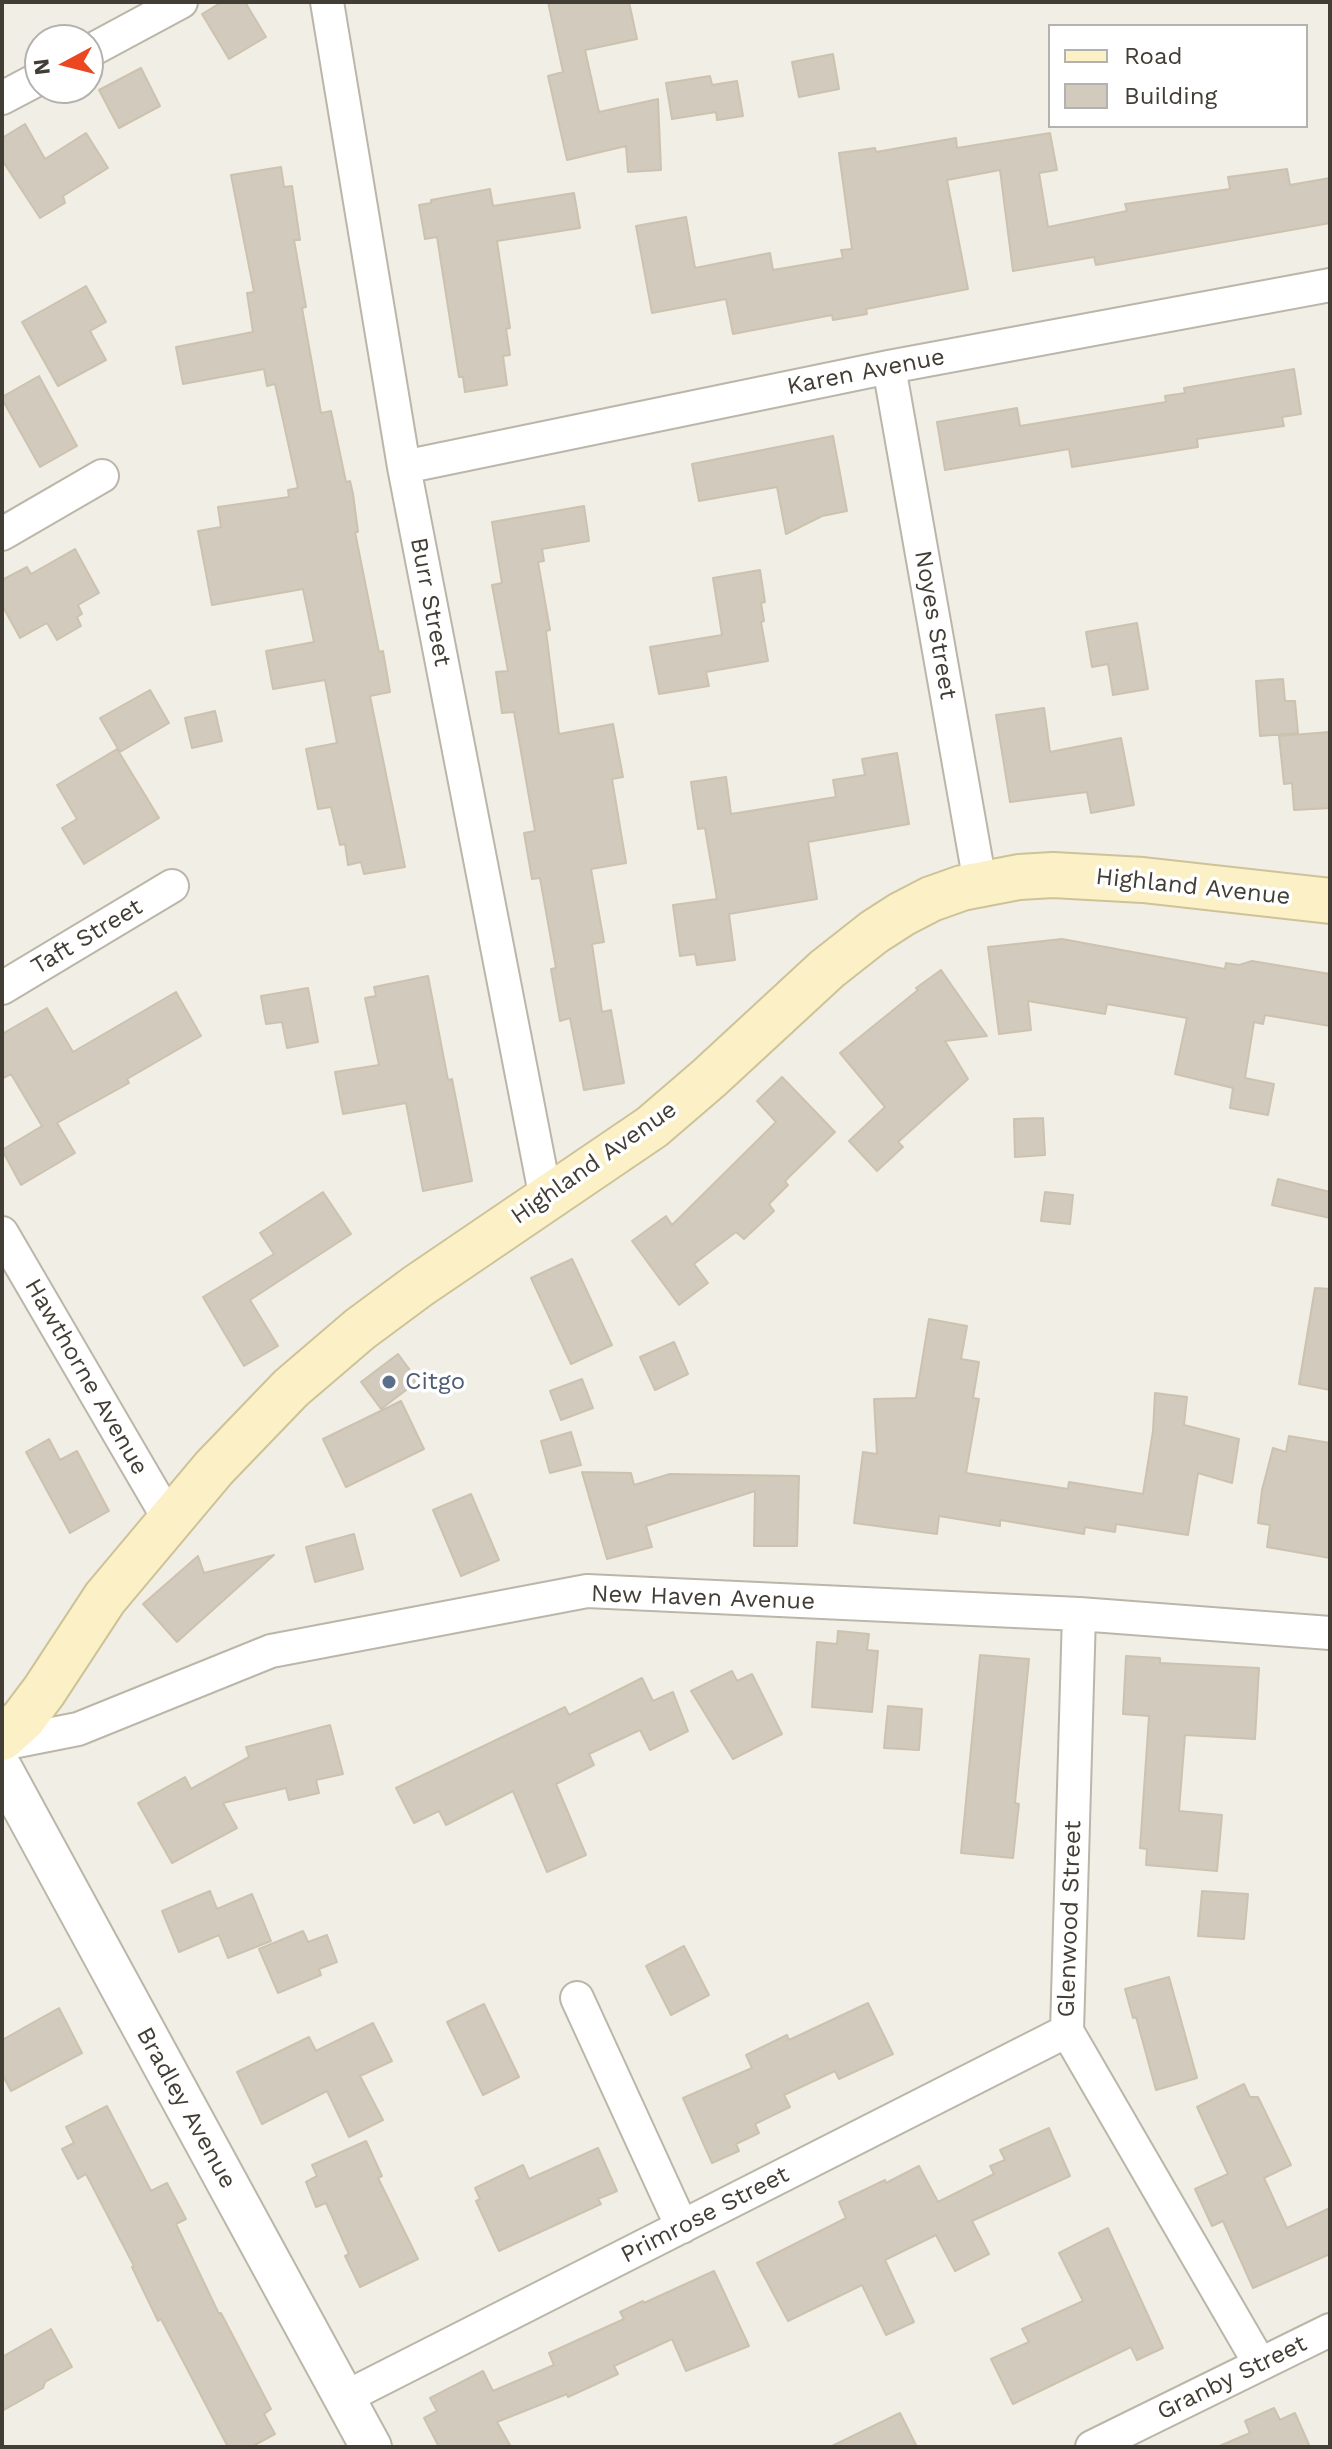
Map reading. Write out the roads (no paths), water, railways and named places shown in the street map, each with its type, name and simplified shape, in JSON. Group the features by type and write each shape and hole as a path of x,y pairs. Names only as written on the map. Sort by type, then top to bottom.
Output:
{"main road":[{"name":"Highland Avenue","path":"2,1741 44,1691 105,1598 238,1441 313,1368 418,1286 652,1127 827,969 874,932 931,899 980,883 1019,877 1096,877 1330,901"}],"street":[{"path":"104,43 181,2"},
{"name":"Burr Street","path":"327,2 404,467 546,1199"},
{"path":"2,98 24,86"},
{"name":"Karen Avenue","path":"404,467 889,367 1330,285"},
{"name":"Noyes Street","path":"889,367 980,883"},
{"path":"2,534 102,476"},
{"name":"Taft Street","path":"2,988 172,886"},
{"name":"Hawthorne Avenue","path":"2,1233 170,1521"},
{"name":"New Haven Avenue","path":"2,1741 78,1729 271,1651 587,1591 1079,1614 1330,1633"},
{"name":"Glenwood Street","path":"1079,1614 1067,2031 1260,2364"},
{"name":"Bradley Avenue","path":"2,1769 371,2447"},
{"path":"577,1998 682,2227"},
{"name":"Primrose Street","path":"344,2398 1067,2031"},
{"name":"Granby Street","path":"1092,2447 1330,2330"}],"place":[{"name":"Citgo","path":"389,1382"}]}
